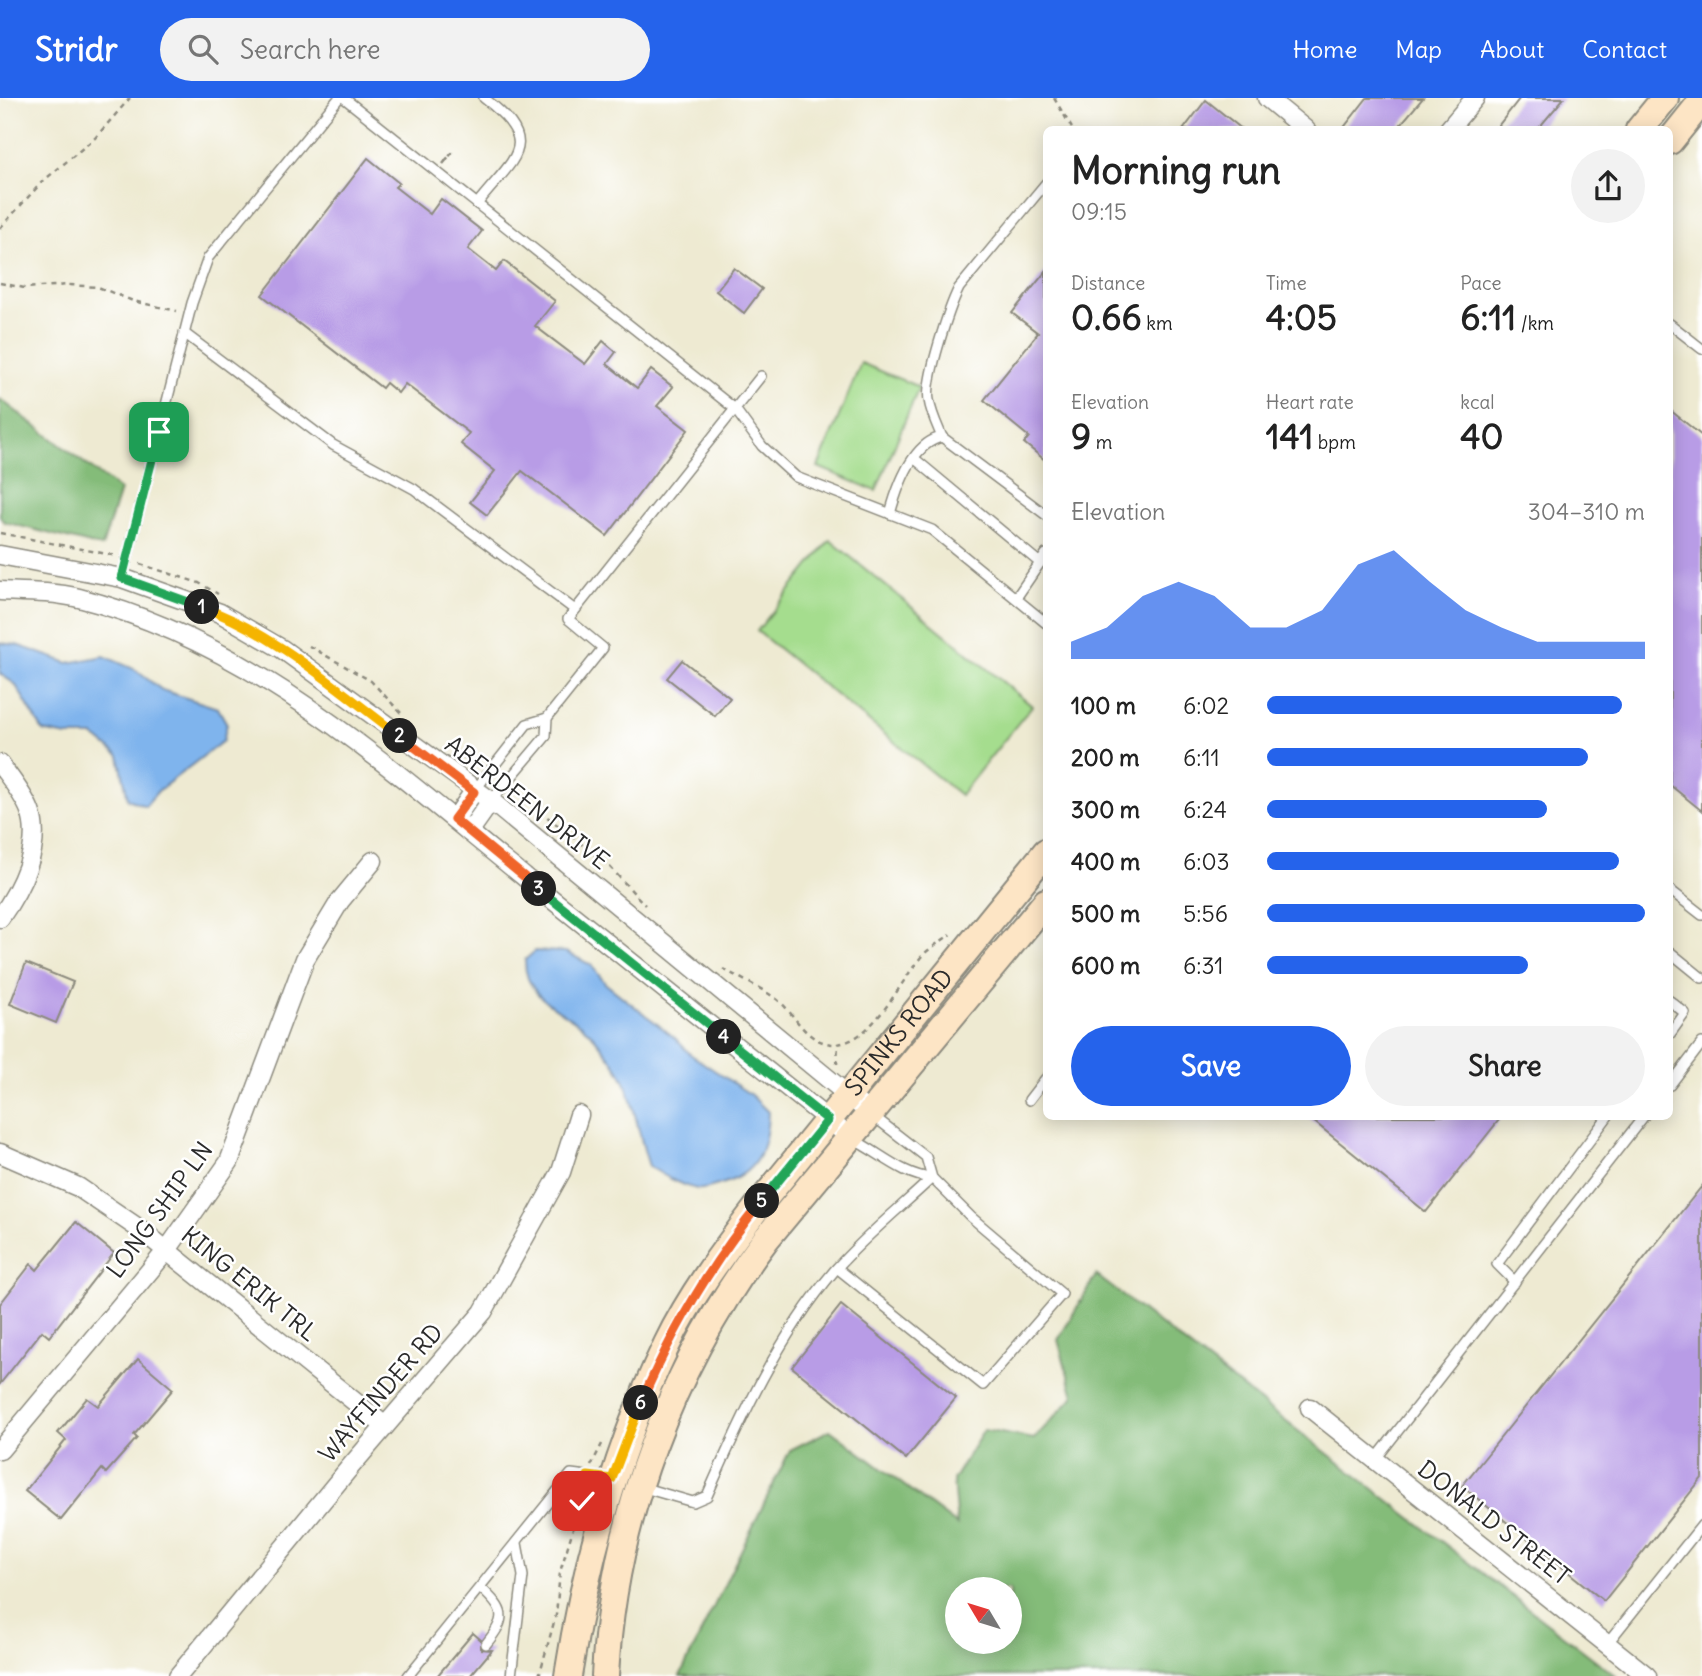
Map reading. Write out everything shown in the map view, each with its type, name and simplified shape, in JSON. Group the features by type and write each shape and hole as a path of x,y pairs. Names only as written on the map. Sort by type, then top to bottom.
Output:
{"main road":[{"path":"1642,126 1665,98"},
{"path":"1673,137 1702,101"},
{"name":"SPINKS ROAD","path":"568,1676 600,1478 667,1342 716,1262 1043,856"},
{"name":"SPINKS ROAD","path":"604,1676 619,1567 638,1486 678,1382 741,1273 1043,906"},
{"path":"600,1478 638,1486"}],"street":[{"path":"1267,98 1301,126"},
{"path":"1451,126 1475,98"},
{"name":"ABERDEEN DRIVE","path":"0,555 122,578 220,613 282,649 474,792 491,801 871,1114"},
{"path":"0,591 77,598 135,616 208,648 283,688 454,819 851,1138"},
{"path":"0,764 31,812 32,851 21,889 0,918"},
{"path":"454,819 474,792"},
{"path":"469,832 491,801"},
{"name":"LONG SHIP LN","path":"0,1450 167,1250 229,1162 305,959 340,901 373,861"},
{"name":"WAYFINDER RD","path":"178,1676 482,1312 561,1172 579,1115"},
{"name":"KING ERIK TRL","path":"0,1153 78,1187 167,1250 385,1426"},
{"name":"DONALD STREET","path":"1310,1408 1647,1676"}],"lane":[{"path":"122,578 189,314 208,258 341,98 735,409 762,446 796,477 932,530 1043,620"},
{"path":"477,204 514,156 520,144 517,128 484,98"},
{"path":"1043,187 960,288 953,301 929,383 928,398 942,437 1043,513"},
{"path":"1673,326 1702,349"},
{"path":"184,333 333,445 414,489 575,610"},
{"path":"474,792 527,724 547,718 603,648 568,619 761,376"},
{"path":"890,514 896,490 915,460 931,439 942,437"},
{"path":"915,460 1040,563"},
{"path":"1016,598 1043,558"},
{"path":"491,801 546,736 547,718"},
{"path":"1673,892 1702,915"},
{"path":"1673,954 1702,978"},
{"path":"1673,1003 1685,1013 1673,1030"},
{"path":"1673,1080 1702,1043"},
{"path":"1029,1100 1043,1082"},
{"path":"837,1268 983,1385 1062,1294 971,1217 932,1178 926,1157 871,1114"},
{"path":"1515,1282 1497,1264 1605,1120"},
{"path":"1376,1460 1641,1120"},
{"path":"851,1138 880,1152 912,1177 932,1178"},
{"path":"638,1486 693,1502 707,1496 738,1425 801,1313 837,1268 932,1178"},
{"path":"408,1676 571,1474 600,1478"},
{"path":"1607,1644 1702,1525"},
{"path":"511,1676 523,1576 517,1543"},
{"path":"481,1588 498,1604 502,1614 500,1626 486,1644"}],"path":[{"path":"0,228 42,182 95,138 130,98"},
{"path":"1054,98 1071,126"},
{"path":"0,283 25,288 59,285 98,287 133,301 189,314"},
{"path":"837,1067 838,1043 858,1035 888,1009 924,954 961,928"},
{"path":"539,1676 556,1615 560,1572 600,1478 592,1459 606,1439"}],"green space":[{"path":"861,363 919,387 876,491 818,467"},
{"path":"0,399 120,490 102,547 4,522 0,516"},
{"path":"830,540 1032,706 960,795 757,631"},
{"path":"1096,1275 1616,1676 680,1676 790,1450 830,1430 957,1525 953,1480 984,1430 1034,1439 1074,1396 1058,1340"}],"water":[{"path":"0,643 17,645 68,663 104,656 134,669 162,690 218,708 227,724 223,741 158,791 145,806 128,799 119,756 94,736 67,736 43,731 15,684 0,674"},
{"path":"535,951 566,952 591,965 606,984 675,1038 690,1054 751,1095 768,1112 762,1149 751,1167 731,1181 700,1189 678,1183 649,1166 628,1091 615,1064 594,1037 540,997 532,987 525,960"}],"building":[{"path":"1367,98 1423,98 1399,126 1345,126"},
{"path":"1520,98 1564,98 1540,126 1498,126"},
{"path":"1206,100 1238,126 1186,126"},
{"path":"368,158 399,183 395,187 430,214 441,199 482,231 468,249 496,271 504,261 555,301 535,326 585,364 603,341 616,352 607,364 637,388 651,370 673,387 657,406 688,430 607,536 522,471 487,515 470,502 495,471 461,444 469,433 405,384 398,393 386,383 382,388 262,295"},
{"path":"734,268 762,289 744,313 716,291"},
{"path":"1043,275 1043,459 1024,443 1029,437 984,400 1038,333 1012,313"},
{"path":"1673,412 1702,436 1702,811 1673,787"},
{"path":"682,660 730,698 715,716 667,678"},
{"path":"26,963 73,982 56,1023 10,1004"},
{"path":"1312,1120 1499,1120 1426,1212"},
{"path":"1702,1186 1702,1478 1604,1601 1462,1486"},
{"path":"76,1222 114,1253 49,1337 42,1331 0,1384 0,1304 31,1264 37,1270"},
{"path":"841,1305 956,1398 906,1459 792,1367"},
{"path":"138,1359 173,1389 134,1435 137,1438 106,1473 102,1469 61,1520 25,1491 66,1440 58,1433 87,1398 98,1406"},
{"path":"473,1633 481,1640 481,1649 492,1650 470,1676 437,1676"}],"route":[{"path":"159,432 122,578 220,613 282,649 474,792 454,819 828,1120 716,1262 667,1342 612,1479 588,1476 582,1501"}]}
